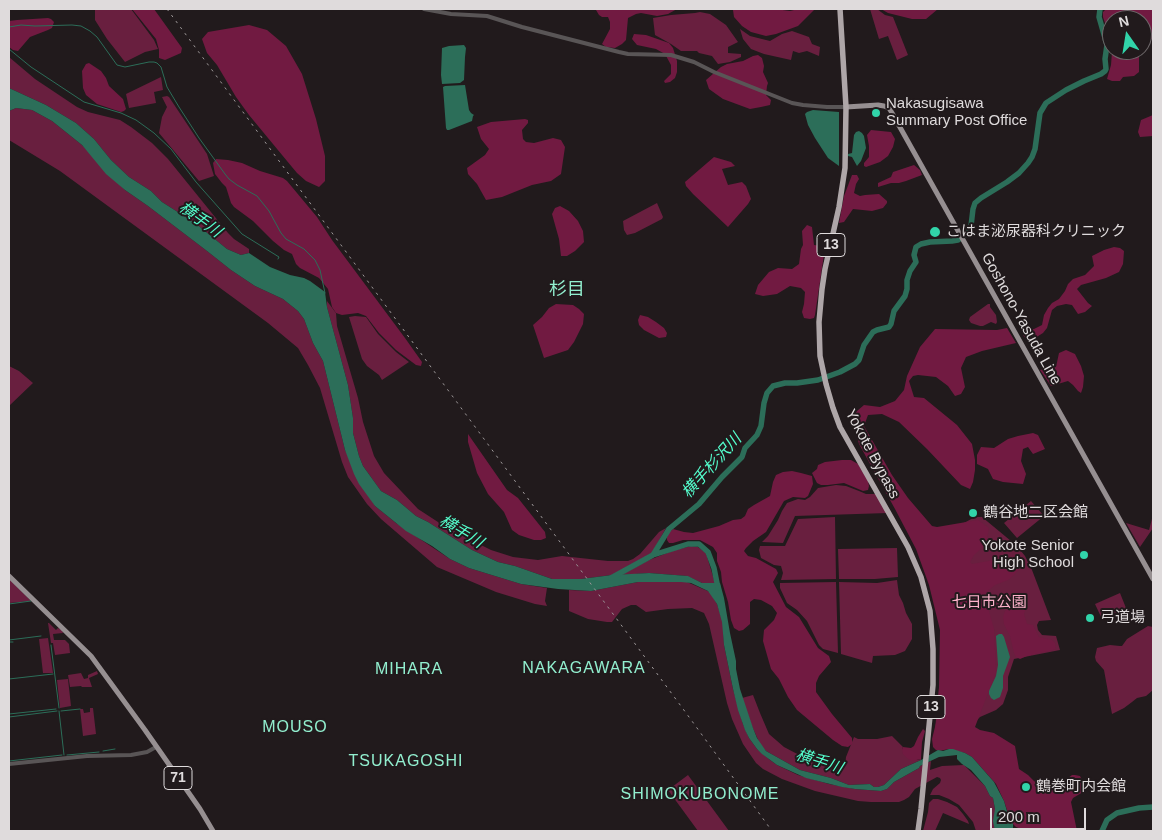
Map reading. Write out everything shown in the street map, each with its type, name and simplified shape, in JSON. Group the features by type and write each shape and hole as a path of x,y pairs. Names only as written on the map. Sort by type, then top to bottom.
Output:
{"highway":[{"name":"Yokote Bypass","path":"840,9 846,107 845,168 825,269 819,322 820,356 826,384 840,427 899,530 921,577 930,612 934,649 933,685 918,831"}],"main road":[{"name":"Goshono-Yasuda Line","path":"846,107 878,105 889,108 1153,580"},
{"name":"71","path":"9,576 87,652 156,746 213,831"}],"street":[{"path":"424,9 450,14 487,16 522,27 628,54 666,54 679,57 722,76 797,104 846,107"},
{"path":"487,16 488,9"},
{"path":"9,764 87,756 131,755 147,752 156,746"}],"green space":[{"path":"95,9 131,9 154,40 158,49 145,52 125,62 95,20"},
{"path":"870,9 877,9 885,15 893,17 908,55 897,60 888,36 879,39"},
{"path":"700,12 710,14 726,25 738,42 728,47 728,53 741,54 741,57 730,62 718,64 712,56 697,51 681,51 655,35 653,18"},
{"path":"740,29 750,36 770,41 792,31 809,37 812,44 820,47 819,56 807,51 799,53 793,51 791,60 764,54 751,49 743,39"},
{"path":"9,57 35,79 77,107 88,112 120,120 152,143 168,159 228,233 249,249 249,253 241,255 227,249 195,223 162,202 151,191 129,177 111,160 94,139 76,123 46,105 9,88"},
{"path":"161,77 163,90 154,92 156,103 129,108 126,94"},
{"path":"167,96 207,154 214,176 199,181 159,133 162,117 167,107 162,97"},
{"path":"16,108 32,110 52,121 82,145 125,190 231,270 255,286 283,299 298,311 304,319 313,343 323,361 345,450 375,506 396,523 450,559 469,568 521,584 547,588 545,601 547,606 496,592 437,567 381,519 367,504 348,477 320,388 298,348 268,323 60,171 9,140 9,111"},
{"path":"657,203 663,217 662,219 635,233 627,235 624,230 623,221"},
{"path":"327,301 336,313 337,326 374,456 384,473 418,509 475,542 491,550 513,557 538,560 562,556 608,561 628,561 640,554 659,532 666,528 652,553 612,575 581,579 552,579 498,562 472,550 416,516 397,500 381,491 363,466 359,456 353,433 353,418 348,385"},
{"path":"990,304 996,315 996,324 991,322 980,326 971,323 970,317"},
{"path":"349,317 366,317 378,334 409,362 382,380 362,359"},
{"path":"9,366 19,371 33,383 9,406"},
{"path":"836,485 846,486 866,494 876,494 888,513 795,516 783,543 762,542 768,536 787,503 798,499 805,500 818,488"},
{"path":"1031,501 1044,516 1017,538 1004,523"},
{"path":"1153,515 1153,528 1140,547 1126,523 1149,530"},
{"path":"835,517 836,579 781,580 783,573 781,566 774,565 761,558 760,546 785,546 798,519"},
{"name":"七日市公園","path":"975,517 982,517 1017,546 1025,556 1051,620 1039,621 1037,625 1038,630 1042,635 1056,636 1060,650 1014,659 1008,677 1008,690 1003,704 996,710 980,717 959,739 934,740 942,657 941,629 962,524"},
{"path":"691,546 698,547 706,553 715,583 702,583 687,576 649,573 621,575 649,560"},
{"path":"897,548 898,577 839,579 838,549"},
{"path":"9,579 30,600 30,601 9,603"},
{"path":"897,580 899,595 912,624 912,639 905,651 895,655 873,656 872,663 841,654 839,582 877,583"},
{"path":"638,582 687,582 710,592 717,604 723,622 724,645 733,689 743,724 749,738 757,749 777,765 798,775 829,784 881,791 931,761 930,770 942,766 964,765 985,786 993,798 995,831 976,831 973,822 959,805 939,795 930,795 933,789 940,783 940,778 937,777 915,789 909,797 899,802 871,802 858,801 815,791 782,779 763,769 756,763 743,744 732,719 709,624 704,613 692,608 646,612 636,605 631,605 622,609 612,622 607,622 588,619 569,611 569,590 591,591"},
{"path":"836,582 838,653 823,649 819,645 807,621 787,603 780,588 780,583"},
{"path":"1120,593 1126,608 1102,619 1095,604"},
{"path":"48,623 56,630 58,628 62,630 63,633 53,634 54,640 65,640 69,644 70,653 55,655"},
{"path":"1148,626 1153,627 1153,690 1146,696 1137,698 1112,714 1104,670 1095,657 1097,648 1110,645 1122,646 1127,639"},
{"path":"48,638 53,673 43,673 39,639"},
{"path":"97,671 98,674 89,678 92,687 70,687 68,675 81,673 84,679"},
{"path":"68,679 71,706 60,708 57,680"},
{"path":"753,695 769,734 784,747 803,757 824,765 845,766 846,757 854,737 858,739 877,739 892,736 903,747 902,749 917,760 921,760 901,769 884,785 878,787 870,784 849,785 800,770 766,751 760,744 742,698"},
{"path":"90,708 93,708 96,734 83,736 80,709 83,709 84,713 90,712"},
{"path":"688,775 729,831 698,831 668,790"},
{"path":"933,799 947,802 957,807 969,824 943,813 935,831 923,831 929,803"}],"shaded area":[{"path":"132,9 154,9 182,48 181,53 165,60 159,58 156,39"},
{"path":"677,9 668,14 657,16 641,13 628,18 626,40 615,48 606,47 602,44 610,29 610,22 608,17 599,15 596,10"},
{"path":"815,9 798,26 766,36 751,32 742,26 734,17 733,10 790,11"},
{"path":"881,9 938,9 926,19 912,19 888,13"},
{"path":"1153,9 1153,39 1152,10 1105,10"},
{"path":"48,18 54,22 52,28 30,37 18,51 9,47 9,21"},
{"path":"249,25 267,30 286,46 302,74 325,156 325,181 319,187 306,181 297,173 249,115 217,65 207,53 202,39 208,32"},
{"path":"634,34 646,35 669,43 673,48 677,61 675,78 665,83 664,81 671,74 671,65 665,54 656,49 637,45 632,39"},
{"path":"464,45 466,48 464,80 460,83 442,84 442,48"},
{"path":"758,55 762,58 764,66 763,72 768,83 766,95 771,100 770,105 750,109 723,99 709,89 706,80 721,67"},
{"path":"1111,60 1139,60 1139,72 1134,76 1123,77 1120,81 1112,81 1107,79"},
{"path":"89,63 101,71 109,86 123,99 126,109 124,111 121,112 97,104 86,95 83,88 82,71 86,64"},
{"path":"465,85 469,110 474,115 472,121 447,130 443,87"},
{"path":"9,88 46,105 76,123 94,139 111,160 129,177 151,191 162,202 195,223 227,249 241,255 249,253 270,267 310,281 325,292 327,307 348,385 353,418 353,433 359,456 363,466 381,491 397,500 416,516 472,550 498,562 552,579 581,579 649,573 688,576 702,583 720,583 740,689 757,738 766,751 800,770 849,785 870,784 878,787 884,785 901,769 938,750 953,749 972,757 994,782 1013,824 1013,831 995,831 993,798 971,770 957,759 957,755 939,757 924,764 881,791 842,787 806,778 777,765 762,754 749,738 738,710 724,645 722,622 717,604 708,591 691,583 681,582 638,582 591,591 521,584 469,568 450,559 406,531 375,506 354,474 345,450 323,361 313,343 304,319 298,311 283,299 255,286 231,270 125,190 106,174 82,145 52,121 32,110 16,108 9,111"},
{"path":"813,110 839,112 839,166 828,158 808,125 805,114"},
{"path":"1153,115 1153,136 1140,137 1138,132 1141,120"},
{"path":"528,120 528,123 522,130 523,139 526,142 534,143 553,138 561,140 565,147 561,174 551,181 532,185 502,197 486,200 477,184 468,174 467,168 485,155 489,149 481,139 477,127 491,122"},
{"path":"871,130 891,132 895,139 888,156 880,162 866,167 864,163 869,157 867,135"},
{"path":"859,131 864,136 866,148 857,166 848,154 852,153 854,135"},
{"path":"714,157 731,162 735,166 722,169 728,185 742,182 746,186 751,199 728,227 693,194 685,182"},
{"path":"216,159 242,163 287,181 317,217 405,338 422,362 421,366 416,365 396,350 366,316 358,313 342,315 336,313 332,307 328,289 319,278 300,268 292,254 284,250 253,221 234,207 226,187 215,174 213,163"},
{"path":"914,165 920,170 922,175 899,183 878,187 878,183 891,177 893,172"},
{"path":"852,175 857,175 859,179 854,193 860,196 879,194 887,203 883,208 872,211 853,209 844,222 839,223 844,196"},
{"path":"560,206 569,211 578,221 583,231 584,242 567,256 561,256 559,239 552,214 555,208"},
{"path":"807,225 812,227 814,245 825,248 815,315 814,318 810,319 804,318 802,312 805,292 801,288 790,286 777,294 763,296 755,294 758,285 769,272 778,268 792,269 799,264 803,245 802,231"},
{"path":"1114,247 1124,251 1123,264 1119,272 1081,285 1077,289 1092,306 1085,312 1078,314 1072,305 1057,306 1052,310 1047,328 1043,333 1035,338 1026,339 1023,335 1024,329 1034,329 1042,325 1048,308 1059,299 1068,284 1073,279 1085,275 1094,266 1092,256"},
{"path":"556,304 573,305 579,309 584,314 583,324 568,350 544,358 533,325 549,308"},
{"path":"640,315 648,317 664,328 667,333 666,337 659,338 644,330 639,325"},
{"path":"1007,328 1016,343 966,357 961,368 965,387 961,394 955,396 948,386 936,377 918,375 913,376 909,381 914,397 924,398 957,425 972,444 975,470 970,489 961,485 899,422 882,414 868,415 864,426 892,475 908,498 932,526 937,527 978,520 989,528 986,544 974,555 970,562 972,564 1011,557 1017,558 1019,561 1019,569 1014,575 1008,580 995,585 984,594 994,629 996,672 975,727 994,733 1015,746 1019,769 1043,787 1062,783 1072,775 1080,776 1083,782 1083,792 1073,798 1071,802 1077,831 1026,831 1016,827 1011,822 996,784 972,757 949,749 939,751 933,747 932,739 937,719 939,687 940,630 929,585 916,549 859,444 855,430 850,423 857,411 864,405 880,407 895,401 904,390 907,376 920,347 935,329 997,330"},
{"path":"1066,350 1075,354 1081,366 1084,376 1081,393 1068,381 1051,386 1040,370 1056,367 1059,353"},
{"path":"1033,433 1038,435 1045,449 1033,454 1028,447 1023,449 1021,461 1026,474 1023,484 993,479 988,469 977,464 977,455 981,447 994,448 1008,439"},
{"path":"468,434 507,490 518,498 545,532 546,538 534,540 519,535 512,530 504,512 488,494 477,473 468,442"},
{"path":"851,460 858,464 868,481 868,490 863,491 844,483 821,485 817,483 812,473 817,469 818,465 825,462"},
{"path":"792,471 812,476 813,484 808,496 805,498 793,497 784,501 766,532 753,541 744,551 748,556 756,558 776,569 778,573 773,582 786,607 799,617 818,648 829,656 831,662 819,676 816,683 816,692 852,738 852,744 848,747 842,746 833,740 797,710 771,669 763,641 764,630 774,620 777,613 772,606 761,600 754,599 750,602 750,624 739,631 734,628 717,561 717,553 713,547 700,540 683,540 669,543 667,540 669,532 673,529 693,533 741,519 745,516 748,509 770,496 776,475"},
{"path":"1022,602 1026,608 1024,614 1027,624 1033,625 1039,637 1052,640 1055,643 1056,649 1020,659 1016,657 1003,617 1005,611"},
{"path":"1002,634 1004,637 1010,657 1003,676 1003,688 1000,697 994,700 991,698 989,691 996,676 998,665 996,636"},
{"path":"923,729 925,731 921,759 912,761 903,754 902,749 903,747 911,748 914,746"}],"waterway":[{"name":"横手杉沢川","path":"965,235 971,226 975,203 1019,173 1032,157 1035,149 1040,113 1046,103 1066,90 1105,71 1107,45 1099,17 1100,9"},
{"path":"9,27 21,25 81,26 97,37 117,65 125,67 149,62 157,63 161,67 167,87 179,107 229,179 257,196 269,211 286,239 304,249 315,260 320,270 325,293"},
{"path":"9,49 31,67 84,102 121,113 136,120 154,133 171,149 196,182 242,234 279,257 278,259"},
{"name":"横手杉沢川","path":"653,555 669,529 699,504 742,457 745,448 757,435 761,426 764,403 767,393 773,386 818,380 855,364 859,360 864,345 873,332 889,327 891,324 894,311 905,296 907,280 916,262 914,255 916,247 930,242 958,240 962,237"},
{"name":"横手川","path":"611,578 653,555 688,544 699,544 708,552 718,588"},
{"path":"9,604 31,601"},
{"path":"9,640 41,636"},
{"path":"51,645 59,708"},
{"path":"9,679 53,674"},
{"path":"9,714 56,709"},
{"path":"61,711 80,709"},
{"path":"9,717 57,711"},
{"path":"59,711 64,755"},
{"path":"103,751 115,749"},
{"path":"67,755 99,752"},
{"path":"9,761 62,755"},
{"path":"1102,831 1107,820 1117,813 1153,807"}],"railway":[{"path":"167,9 772,831"}],"place":[{"name":"Nakasugisawa Summary Post Office","path":"876,113"},
{"name":"こはま泌尿器科クリニック","path":"935,232"},
{"name":"鶴谷地二区会館","path":"973,513"},
{"name":"Yokote Senior High School","path":"1084,555"},
{"name":"弓道場","path":"1090,618"},
{"name":"鶴巻町内会館","path":"1026,787"}],"district":[{"name":"杉目","path":"567,290"},
{"name":"NAKAGAWARA","path":"584,669"},
{"name":"MIHARA","path":"409,670"},
{"name":"MOUSO","path":"295,728"},
{"name":"TSUKAGOSHI","path":"406,762"},
{"name":"SHIMOKUBONOME","path":"700,795"}]}
